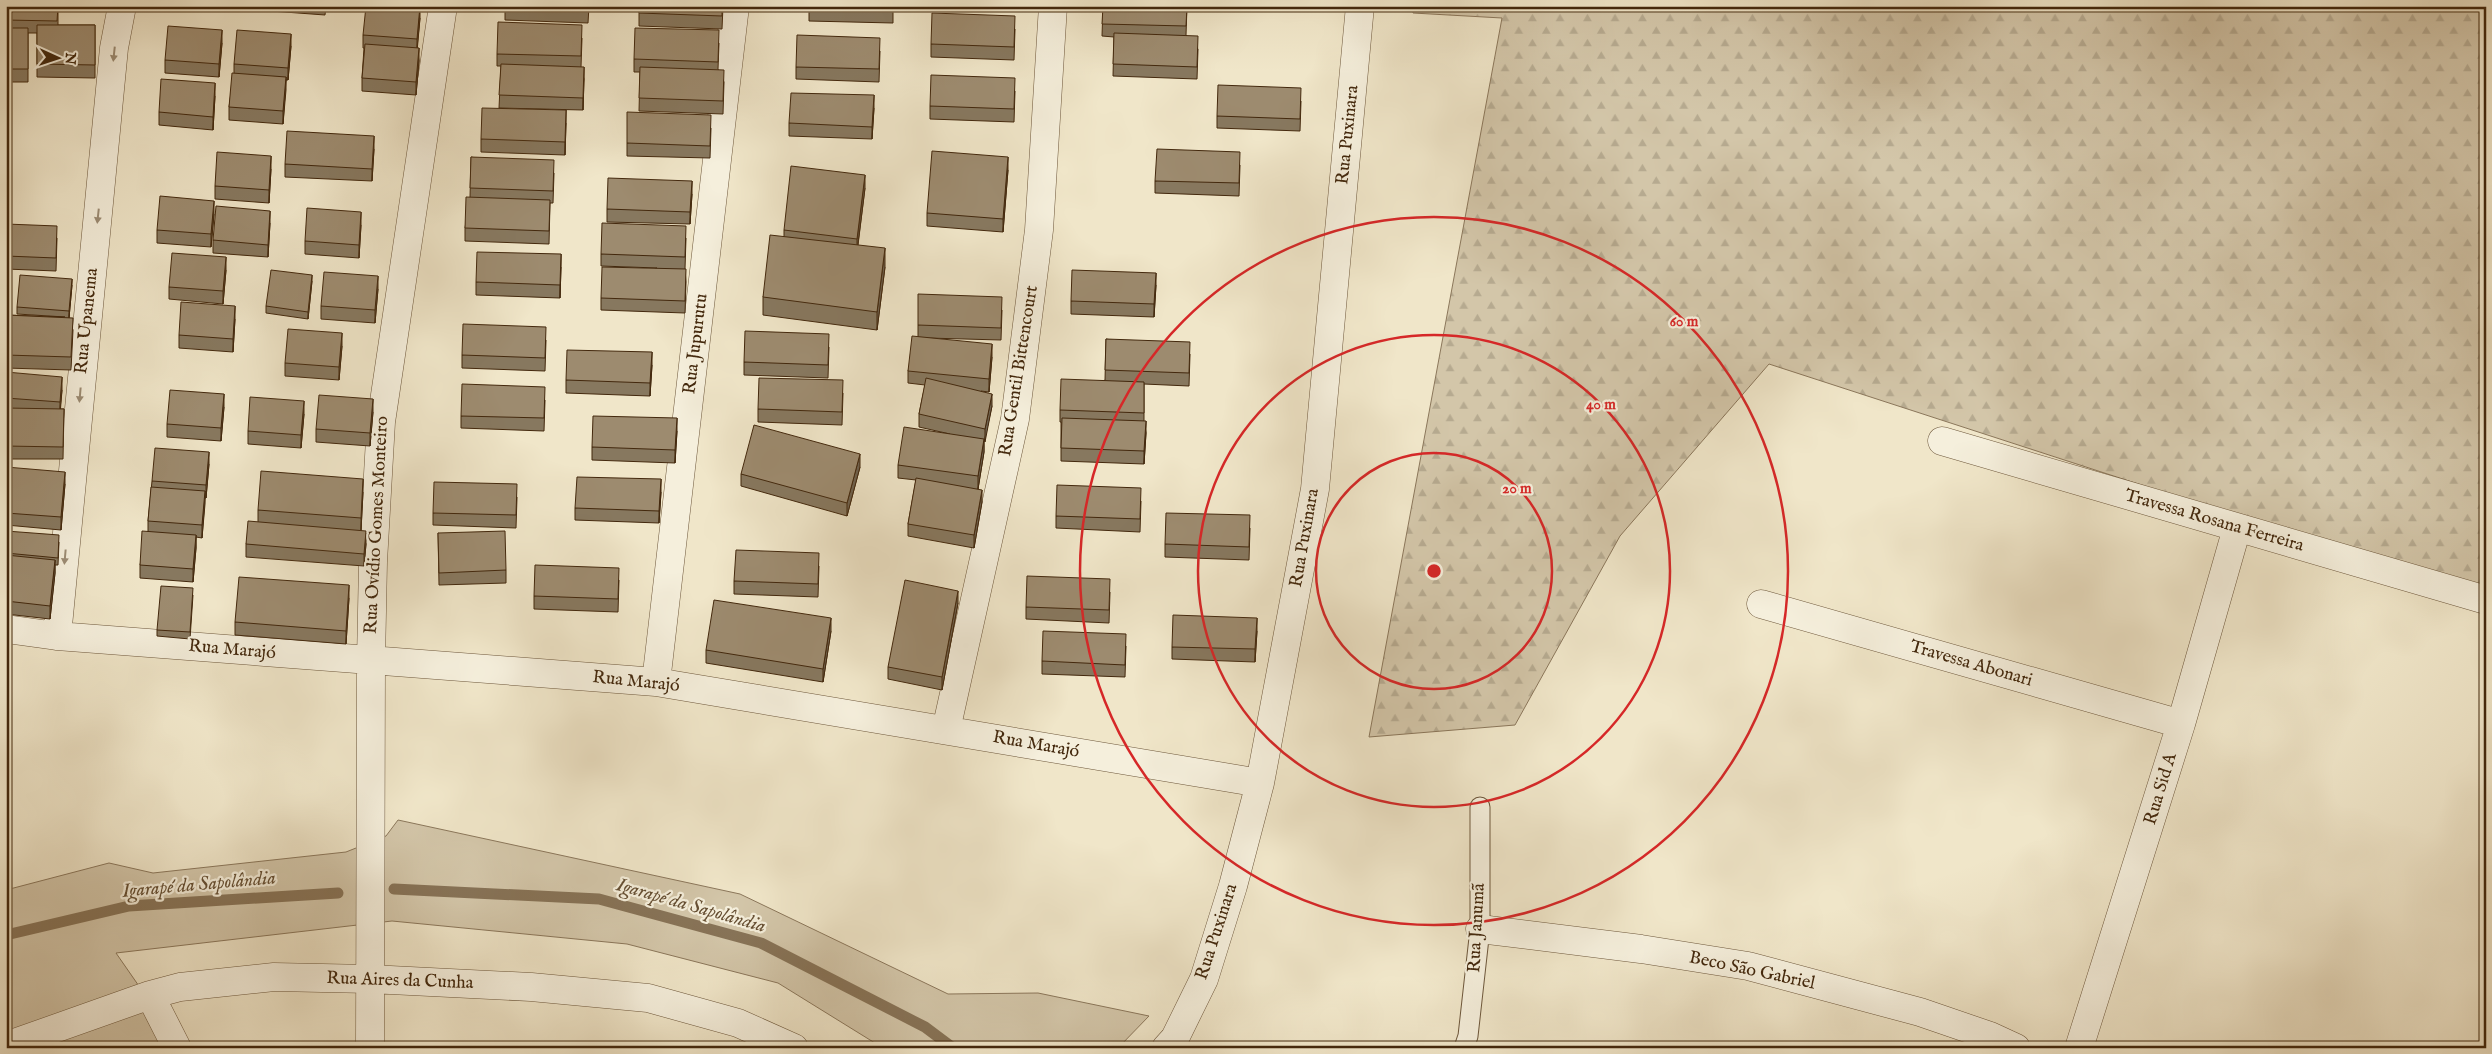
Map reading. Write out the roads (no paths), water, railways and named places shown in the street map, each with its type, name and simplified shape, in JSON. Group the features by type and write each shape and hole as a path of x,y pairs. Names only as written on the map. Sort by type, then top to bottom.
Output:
{"street":[{"name":"Rua Upanema","path":"57,636 114,48 122,6"},
{"name":"Rua Ovídio Gomes Monteiro","path":"370,1048 371,661 373,562 381,422 443,6"},
{"name":"Rua Jupurutu","path":"656,682 734,6"},
{"name":"Rua Gentil Bittencourt","path":"946,730 1014,419 1039,230 1053,6"},
{"name":"Rua Puxinara","path":"1176,1044 1204,979 1233,886 1260,783 1315,490 1360,6"},
{"name":"Travessa Rosana Ferreira","path":"1942,441 2486,600"},
{"name":"Rua Sid A","path":"2079,1048 2181,724 2237,528"},
{"name":"Travessa Abonari","path":"1761,604 2181,724"},
{"name":"Rua Marajó","path":"6,629 57,636 656,682 1260,783"},
{"name":"Beco São Gabriel","path":"1480,929 1641,949 1748,966 1920,1012 1990,1036 2016,1048"},
{"name":"Rua Aires da Cunha","path":"6,1046 150,995 180,987 274,978 370,978 531,987 648,998 738,1023 794,1048"},
{"path":"150,995 177,1048"}],"lane":[{"name":"Rua Janumã","path":"1464,1048 1468,1036 1480,929 1480,808"}],"waterway":[{"name":"Igarapé da Sapolândia","path":"394,889 599,899 761,943 925,1027 953,1048"},
{"name":"Igarapé da Sapolândia","path":"6,935 129,906 338,893"}]}
